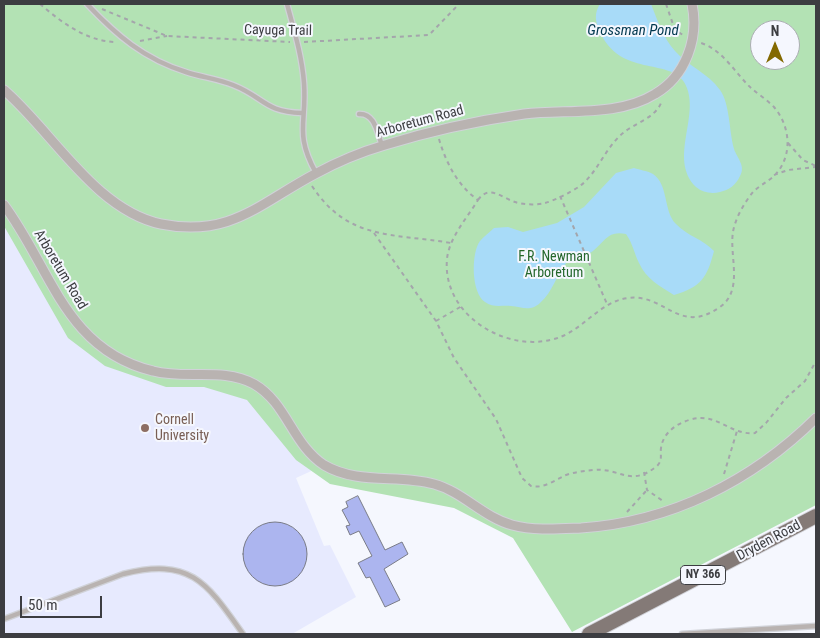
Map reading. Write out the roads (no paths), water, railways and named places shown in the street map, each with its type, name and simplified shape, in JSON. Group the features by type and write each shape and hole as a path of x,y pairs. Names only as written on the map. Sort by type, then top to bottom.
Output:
{"main road":[{"name":"Dryden Road","path":"589,634 816,516"}],"street":[{"name":"Arboretum Road","path":"4,90 110,199 133,214 159,223 200,227 228,222 253,212 316,173 382,145 437,130 532,113 618,107 640,102 661,90 672,81 682,68 689,53 695,29 692,4"},
{"name":"Arboretum Road","path":"4,205 65,310 90,339 127,363 148,370 170,374 224,374 241,378 256,385 269,395 280,407 297,438 309,453 324,465 360,477 416,479 439,485 497,520 520,527 554,530 601,526 667,512 726,486 774,455 816,418"}],"lane":[{"path":"86,4 126,42 150,58 168,66 235,85 273,109 284,113 302,113"},
{"path":"287,4 297,42 304,85 302,140 306,156 316,173"},
{"path":"359,114 365,114 373,120 382,145"},
{"path":"4,619 123,574 169,569 192,576 208,588 243,634"},
{"path":"682,634 816,626"}],"water":[{"name":"Grossman Pond","path":"600,4 651,4 671,46 680,56 710,79 720,90 728,110 732,142 742,169 732,187 714,193 705,192 696,187 688,175 685,163 684,149 690,107 689,94 684,82 677,75 667,70 631,61 619,55 609,46 600,32 596,21 596,14"},
{"path":"634,168 651,173 658,179 662,185 672,219 685,232 705,243 714,251 709,268 697,285 674,295 659,285 649,278 642,269 626,234 620,233 607,237 587,255 567,262 548,294 536,306 526,308 494,306 488,304 480,297 475,282 475,254 480,241 494,228 508,227 523,232 557,223 584,207 616,173"}],"place":[{"name":"Cornell University","path":"145,428"}],"park label":[{"name":"F.R. Newman Arboretum","path":"554,266"}]}
